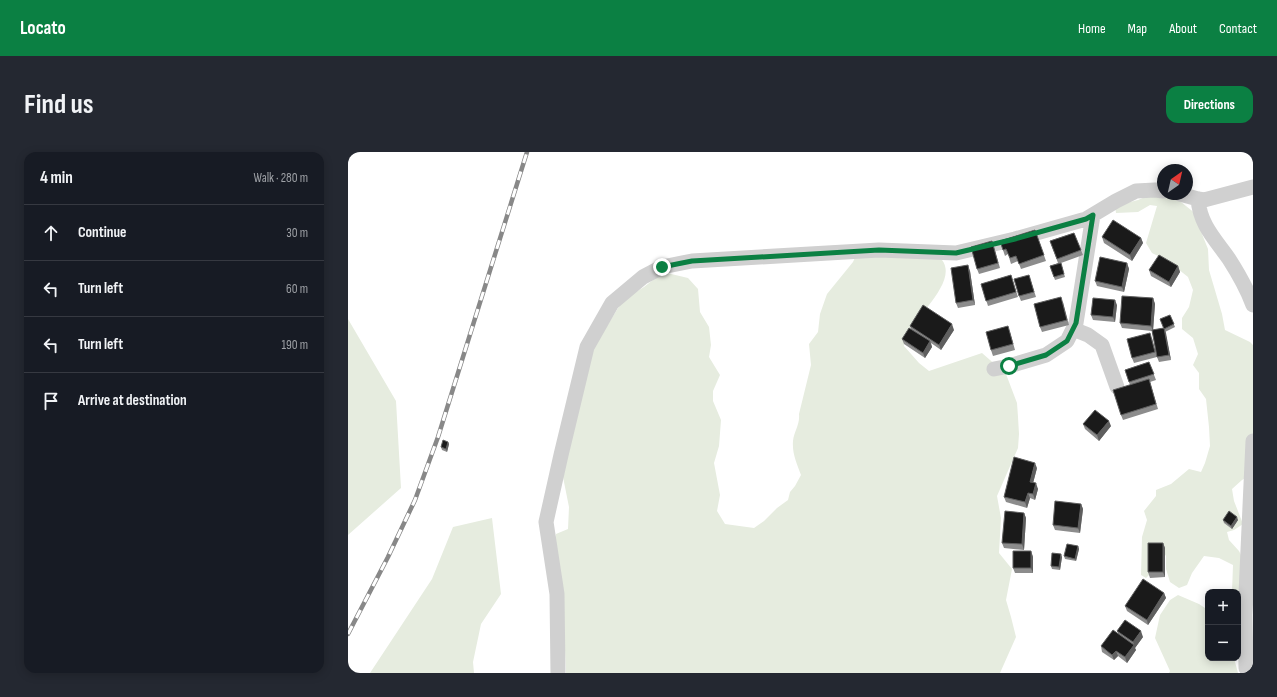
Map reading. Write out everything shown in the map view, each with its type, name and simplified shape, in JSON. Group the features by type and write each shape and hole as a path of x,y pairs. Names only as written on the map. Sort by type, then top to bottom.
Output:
{"street":[{"path":"1193,198 1204,200 1253,186"},
{"path":"558,673 557,594 546,522 588,347 612,303 643,277 662,267 692,261 879,250 956,253 1022,237 1086,219 1136,191 1157,190"},
{"path":"1198,200 1200,211 1208,231 1229,260 1248,293 1253,305"},
{"path":"994,369 1046,355 1067,341 1076,323 1093,215"},
{"path":"1073,329 1088,335 1102,345 1117,387"},
{"path":"1251,673 1246,668 1245,615 1253,441"}],"shaded area":[{"path":"1152,194 1157,195 1157,200 1178,200 1196,214 1208,249 1209,270 1222,314 1225,330 1250,342 1253,345 1253,470 1252,474 1232,489 1234,501 1243,524 1234,530 1227,532 1229,540 1239,551 1246,565 1241,592 1241,589 1232,589 1233,565 1219,558 1204,556 1192,573 1187,585 1179,588 1170,582 1166,569 1166,556 1161,549 1152,572 1146,578 1141,575 1142,537 1147,520 1144,511 1156,496 1156,490 1171,484 1189,469 1201,472 1210,446 1206,399 1199,389 1199,373 1193,365 1198,354 1193,338 1182,329 1182,318 1189,307 1193,290 1188,277 1168,261 1152,253 1146,243 1157,206 1150,205 1138,212 1116,213 1115,206 1138,200"},
{"path":"857,253 934,255 942,260 946,269 945,279 933,300 905,337 904,346 919,363 929,371 982,353 1006,374 1017,403 1019,434 1018,448 997,496 1001,518 999,553 1012,569 1006,600 1016,637 1000,673 566,673 563,604 554,546 556,534 568,529 569,507 562,472 589,355 623,300 658,276 667,273 688,278 698,289 700,312 709,327 711,345 709,357 720,375 713,391 713,401 721,420 719,446 714,463 720,495 717,511 725,524 754,528 788,500 790,492 801,475 794,455 793,441 799,421 799,414 811,365 809,344 818,332 820,314 827,294 853,262"},
{"path":"348,319 396,401 401,488 348,535"},
{"path":"492,518 501,594 481,624 473,662 474,673 370,673 432,579 453,527"},
{"path":"1178,595 1205,608 1205,661 1235,661 1238,673 1169,673 1170,671 1155,638 1160,615 1170,600"}],"building":[{"path":"1113,220 1141,238 1130,255 1102,237"},
{"path":"1035,230 1044,255 1019,264 1016,256 1010,258 1006,249 1003,250 1000,241"},
{"path":"1074,233 1081,250 1057,259 1050,241"},
{"path":"992,241 998,263 977,269 971,247"},
{"path":"1159,255 1178,266 1169,282 1149,270"},
{"path":"1100,257 1127,263 1122,287 1095,281"},
{"path":"1061,263 1064,274 1054,277 1050,266"},
{"path":"968,265 973,300 956,303 951,268"},
{"path":"1011,275 1016,292 986,301 981,284"},
{"path":"1029,275 1034,292 1019,296 1014,279"},
{"path":"1122,296 1153,298 1151,326 1120,323"},
{"path":"1061,297 1067,320 1040,327 1034,304"},
{"path":"1093,298 1115,300 1113,317 1091,315"},
{"path":"923,305 952,324 939,345 910,326"},
{"path":"1170,315 1174,324 1164,329 1160,319"},
{"path":"1008,326 1013,344 991,350 986,332"},
{"path":"909,328 930,341 923,353 902,339"},
{"path":"1164,328 1169,355 1157,357 1152,330"},
{"path":"1150,333 1155,352 1132,358 1127,339"},
{"path":"1149,362 1154,374 1129,382 1125,370"},
{"path":"1149,379 1156,404 1121,415 1113,390"},
{"path":"1095,410 1109,421 1097,435 1083,424"},
{"path":"443,440 448,442 446,449 441,447"},
{"path":"1014,457 1035,463 1030,482 1036,483 1033,494 1028,493 1025,502 1004,497"},
{"path":"1055,501 1081,504 1078,528 1053,525"},
{"path":"1005,511 1024,513 1022,544 1002,543"},
{"path":"1229,511 1237,517 1231,526 1223,520"},
{"path":"1148,543 1163,543 1163,572 1148,572"},
{"path":"1067,544 1078,546 1075,559 1064,556"},
{"path":"1013,551 1031,551 1031,568 1013,568"},
{"path":"1052,553 1061,554 1059,567 1051,566"},
{"path":"1143,579 1164,593 1147,620 1125,606"},
{"path":"1125,620 1141,631 1133,642 1117,631"},
{"path":"1113,630 1134,645 1125,657 1116,651 1112,655 1101,646"}],"railway":[{"path":"348,634 388,557 415,500 438,437 527,152"}],"route":[{"path":"662,267 692,261 879,250 956,253 1015,239 1086,219 1093,215 1076,323 1067,341 1046,355 1009,366"}]}
